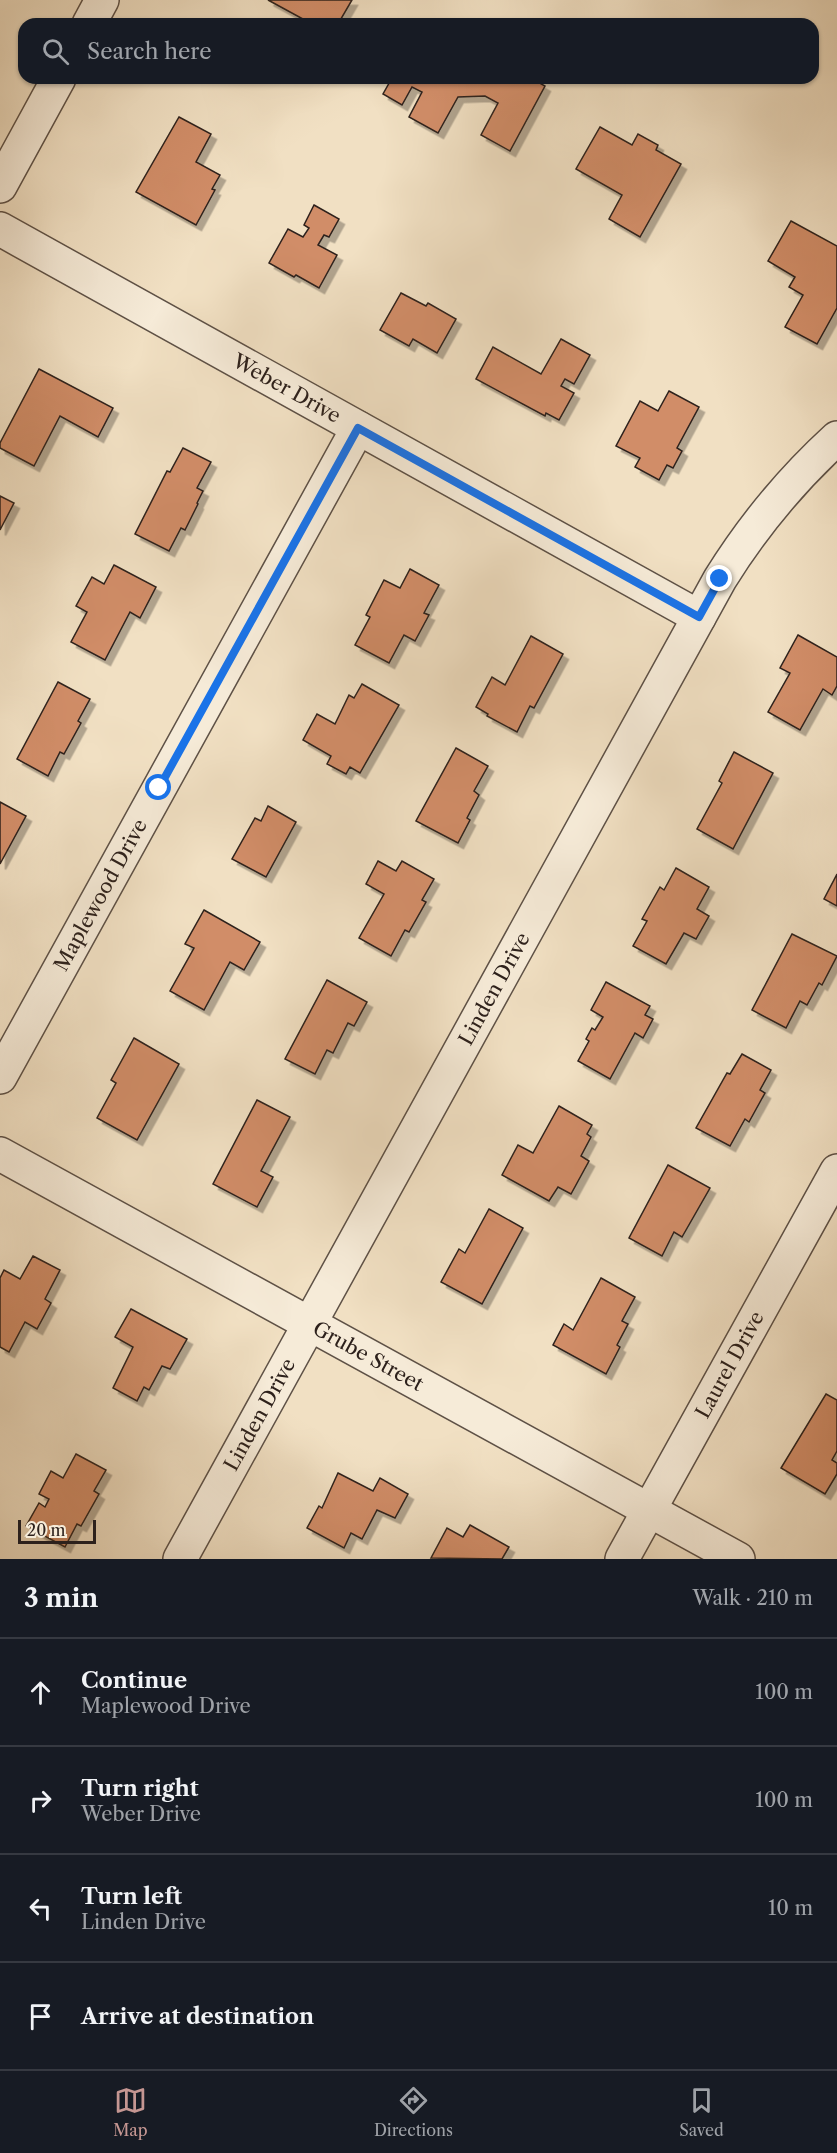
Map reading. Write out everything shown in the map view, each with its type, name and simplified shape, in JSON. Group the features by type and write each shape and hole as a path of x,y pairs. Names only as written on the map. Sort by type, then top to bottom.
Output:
{"street":[{"path":"92,18 102,0"},
{"path":"0,186 56,84"},
{"name":"Weber Drive","path":"0,229 699,617"},
{"name":"Maplewood Drive","path":"0,1077 358,428"},
{"name":"Linden Drive","path":"180,1559 732,559 764,515 801,471 837,438"},
{"name":"Grube Street","path":"0,1154 738,1559"},
{"name":"Laurel Drive","path":"622,1559 837,1172"}],"building":[{"path":"268,0 352,0 342,18 301,18"},
{"path":"389,84 542,84 545,86 510,151 481,135 498,103 485,96 458,97 438,133 409,117 422,92 412,87 402,105 383,94"},
{"path":"179,117 211,134 196,162 220,175 212,189 215,190 196,225 136,192"},
{"path":"600,127 632,145 638,134 658,145 656,150 681,164 640,237 609,219 622,195 576,169"},
{"path":"314,205 339,219 329,237 324,235 318,245 337,255 319,288 269,263 288,229 303,237 309,228 304,225"},
{"path":"791,221 837,246 837,308 817,344 785,327 803,295 789,287 795,277 768,261"},
{"path":"401,293 426,306 428,303 456,319 437,353 413,339 409,346 380,330"},
{"path":"561,339 590,355 574,384 565,379 561,386 574,393 559,420 546,413 545,416 476,379 493,347 541,374"},
{"path":"39,369 113,408 98,437 60,416 34,466 0,448 0,443"},
{"path":"669,391 699,407 677,448 682,451 673,468 667,465 659,480 635,467 640,458 616,446 640,401 658,411"},
{"path":"183,448 211,462 197,488 203,491 198,504 185,530 181,528 169,551 135,534 167,471 170,472"},
{"path":"0,496 14,503 0,530"},
{"path":"114,565 156,587 140,618 130,612 105,660 71,642 87,612 76,606 92,577 104,584"},
{"path":"410,569 439,585 424,613 429,615 415,641 404,635 389,663 355,645 370,617 366,615 384,580 400,588"},
{"path":"798,635 837,657 837,686 832,695 823,689 800,730 768,712 790,673 780,668"},
{"path":"531,636 563,654 534,708 530,706 517,732 487,716 488,714 476,707 492,677 505,685"},
{"path":"58,682 90,699 78,721 81,723 64,754 60,752 48,776 17,759"},
{"path":"362,684 399,705 360,773 350,767 346,774 327,764 331,756 303,740 317,714 335,724 349,695 354,698"},
{"path":"456,748 488,766 474,791 479,795 458,843 416,821"},
{"path":"734,752 773,773 733,849 697,829 722,783 719,781"},
{"path":"0,802 26,816 0,864"},
{"path":"268,806 296,822 266,877 232,859 255,818 261,821"},
{"path":"378,861 396,871 402,861 434,879 422,900 426,902 409,932 405,930 391,956 359,938 384,894 366,884"},
{"path":"676,868 709,887 697,909 709,916 696,939 684,933 666,964 633,946 647,921 642,919 660,887 664,890"},
{"path":"837,874 837,906 824,899"},
{"path":"204,910 260,942 244,970 230,962 204,1010 170,991 194,948 185,944"},
{"path":"792,934 837,956 822,985 819,983 807,1005 800,1001 786,1028 752,1010"},
{"path":"327,980 367,1002 354,1026 348,1023 333,1053 327,1050 315,1074 285,1059"},
{"path":"606,982 650,1006 645,1015 653,1019 643,1038 635,1033 610,1079 578,1061 589,1041 586,1039 592,1028 595,1030 603,1017 591,1010"},
{"path":"134,1038 179,1064 137,1140 97,1118 116,1083 111,1080"},
{"path":"742,1054 771,1070 760,1090 765,1093 749,1122 745,1119 730,1146 696,1128 727,1073 730,1074"},
{"path":"257,1100 290,1117 261,1171 273,1177 257,1207 213,1184"},
{"path":"559,1106 592,1125 587,1134 591,1137 581,1156 589,1161 571,1194 558,1187 549,1201 502,1175 518,1145 533,1153"},
{"path":"668,1165 710,1188 682,1237 674,1232 662,1256 629,1238"},
{"path":"489,1209 523,1228 482,1304 441,1282 459,1249 465,1253"},
{"path":"33,1256 60,1270 45,1299 51,1303 37,1329 25,1322 9,1352 0,1347 0,1278 4,1270 20,1279"},
{"path":"601,1278 635,1297 622,1321 628,1324 617,1345 620,1347 606,1374 553,1345 564,1324 573,1330"},
{"path":"131,1309 187,1339 170,1369 162,1366 149,1390 144,1387 137,1401 113,1388 133,1347 115,1337"},
{"path":"826,1394 837,1400 837,1451 832,1460 837,1463 837,1474 825,1494 781,1468"},
{"path":"76,1454 106,1470 94,1491 99,1494 81,1526 77,1524 65,1547 26,1526 39,1503 45,1507 49,1499 39,1494 51,1471 63,1478"},
{"path":"338,1473 373,1491 380,1478 408,1494 395,1518 377,1510 362,1539 351,1533 344,1548 307,1528 319,1506 322,1508"},
{"path":"470,1525 509,1547 502,1559 431,1558 447,1528 463,1537"}],"route":[{"path":"159,788 358,428 699,617 720,579"}]}
